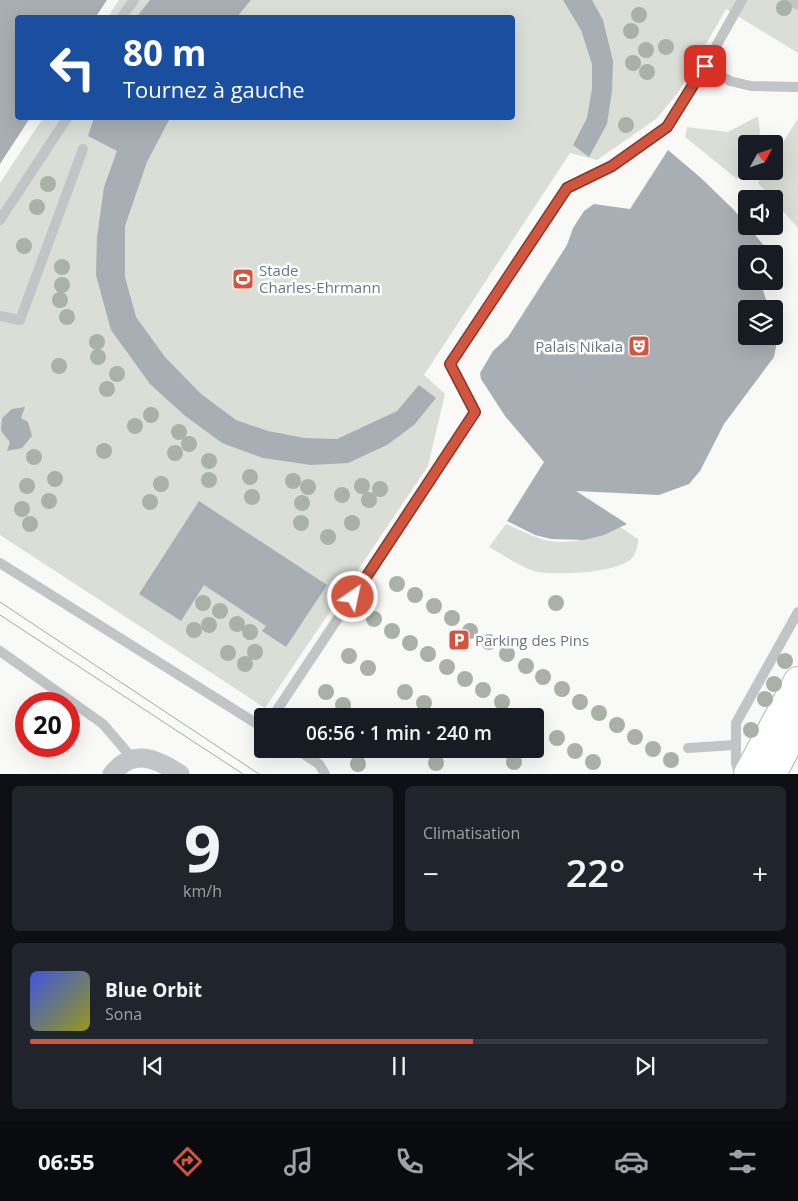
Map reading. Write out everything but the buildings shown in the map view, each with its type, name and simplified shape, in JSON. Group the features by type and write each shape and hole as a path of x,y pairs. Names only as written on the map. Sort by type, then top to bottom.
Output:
{"main road":[{"path":"748,774 798,682"},
{"path":"772,774 798,725"},
{"path":"788,774 798,755"}],"street":[{"path":"112,774 122,762 132,758 146,757 168,766 180,774"}],"lane":[{"path":"123,15 134,0"},
{"path":"278,708 475,412 450,364 567,188 612,166 667,127 705,66 742,0"},
{"path":"789,0 798,5"},
{"path":"705,66 730,81 751,86 798,86"},
{"path":"0,220 66,120"},
{"path":"0,316 20,320 83,149"},
{"path":"0,563 254,722"},
{"path":"739,774 735,745 736,723 798,612"},
{"path":"0,652 103,724 114,734 132,758"},
{"path":"688,748 735,745"},
{"path":"310,758 319,764 325,774"}],"shaded area":[{"name":"Stade Charles-Ehrmann","path":"119,0 798,0 798,53 726,9 678,93 656,119 597,160 570,153 424,375 445,394 428,466 265,708 0,535 0,183 42,120 515,120 515,15 109,15"},
{"path":"758,116 760,135 738,135 737,179 685,137 687,127 728,132"},
{"path":"798,118 798,228 783,211 783,190 764,190 758,183 760,180 783,180 783,142"},
{"path":"506,524 541,539 561,542 582,540 620,527 638,539 638,545 630,560 611,568 569,573 534,571 489,547"}],"tram line":[{"path":"0,602 259,774"},
{"path":"0,615 243,774"}],"place":[{"name":"Stade Charles-Ehrmann","path":"243,279"},
{"name":"Palais Nikaia","path":"639,346"},
{"name":"Parking des Pins","path":"459,640"}],"route":[{"path":"353,597 475,412 450,364 567,188 612,166 667,127 705,66"}]}
